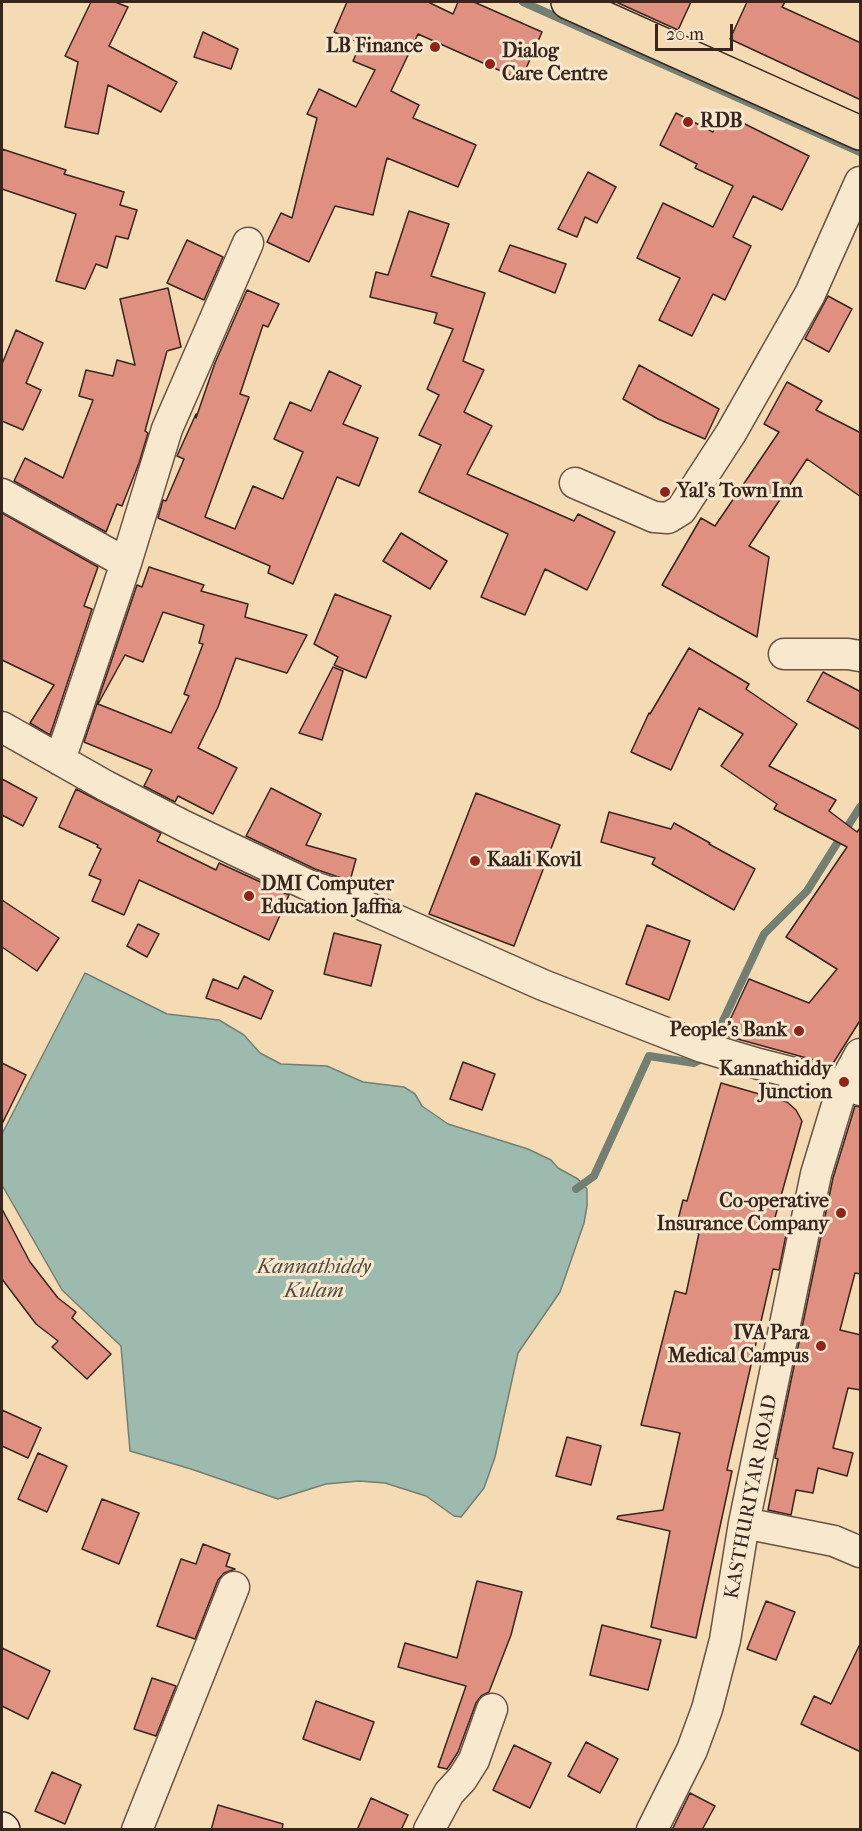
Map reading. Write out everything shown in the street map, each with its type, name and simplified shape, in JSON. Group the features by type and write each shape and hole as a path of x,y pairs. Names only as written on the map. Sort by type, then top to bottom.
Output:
{"main road":[{"path":"568,2 861,133"}],"street":[{"path":"574,483 654,517 668,518 681,510 731,433 810,294 861,182"},
{"path":"60,760 126,562 167,429 248,243"},
{"path":"2,494 126,562"},
{"path":"784,654 861,656"},
{"path":"2,727 184,826 298,881 349,899 570,996 702,1047 852,1088"},
{"name":"KASTHURIYAR ROAD","path":"652,1830 692,1750 707,1709 725,1640 744,1523 816,1174 852,1088 861,1054"},
{"path":"744,1523 834,1541 861,1552"},
{"path":"137,1830 234,1587"},
{"path":"429,1830 449,1793 462,1779 474,1760 492,1709"}],"water":[{"name":"Kannathiddy Kulam","path":"85,973 167,1014 219,1020 244,1035 260,1053 281,1064 327,1066 363,1082 404,1087 415,1094 422,1106 448,1124 528,1149 551,1160 558,1168 578,1179 587,1189 584,1223 560,1292 518,1353 495,1457 484,1488 461,1517 454,1516 426,1496 385,1483 359,1481 326,1484 278,1499 130,1451 121,1346 62,1290 2,1185 2,1134"}],"building":[{"path":"91,2 115,2 128,7 109,46 177,82 161,112 108,85 98,134 65,127 78,62 65,56"},
{"path":"347,2 428,2 453,14 458,2 474,2 542,32 521,80 418,34 391,91 419,105 413,118 476,145 458,187 387,158 373,215 335,206 309,262 267,242 281,213 292,218 317,118 307,114 319,89 356,107 375,70 353,61 361,43 334,32"},
{"path":"616,2 691,2 678,30"},
{"path":"747,2 785,2 782,7 861,43 861,100 730,39"},
{"path":"203,32 238,49 231,69 194,57"},
{"path":"676,113 713,132 723,113 809,156 782,210 753,196 733,237 751,246 725,300 713,294 692,336 659,320 680,278 637,258 663,203 713,227 733,186 695,168 697,164 660,145"},
{"path":"2,149 66,170 64,174 124,192 120,205 137,210 128,239 116,236 107,268 96,264 85,289 56,281 76,214 2,189"},
{"path":"588,172 616,187 597,223 585,217 577,237 558,229"},
{"path":"409,211 449,224 431,276 485,293 463,361 484,370 464,412 492,426 467,474 574,521 578,514 615,532 587,590 545,569 525,615 481,597 508,534 419,492 441,445 419,435 439,395 427,389 453,329 434,323 437,313 370,297 376,272 388,275"},
{"path":"187,240 223,257 204,300 167,283"},
{"path":"510,245 566,264 555,293 499,271"},
{"path":"168,288 181,347 167,351 145,431 148,433 139,463 122,506 117,504 106,532 14,481 25,458 63,478 93,400 79,396 86,370 113,376 117,360 135,365 120,299"},
{"path":"247,290 279,304 268,327 263,325 240,394 249,397 205,517 235,529 253,486 283,499 303,452 274,439 290,402 311,411 329,371 361,386 343,424 378,438 359,486 337,477 293,584 268,573 270,566 158,518 163,500 166,501 184,459 177,456 196,414 196,418 215,363"},
{"path":"828,296 852,309 829,352 805,339"},
{"path":"16,330 43,343 26,383 41,390 23,430 2,421 2,364"},
{"path":"639,365 719,409 705,439 658,419 623,399"},
{"path":"787,382 822,401 816,410 861,433 861,497 807,459 749,546 769,557 757,637 662,585 701,518 715,526 779,432 764,424"},
{"path":"2,513 98,567 84,606 92,609 50,735 30,723 54,685 2,660"},
{"path":"401,533 447,561 430,589 383,561"},
{"path":"149,567 204,585 201,591 248,604 245,617 307,635 287,673 236,658 218,707 198,748 237,768 213,814 178,796 175,802 144,786 152,770 84,742 137,585 142,587","holes":["163,612 204,625 199,643 203,644 184,694 189,696 171,733 98,704 125,655 143,662"]},
{"path":"335,594 391,616 366,678 334,665 338,657 314,644"},
{"path":"689,648 749,684 746,689 797,724 769,766 836,800 829,811 857,832 861,827 861,1019 832,1065 723,1035 749,979 809,1003 837,969 786,937 847,847 774,809 777,804 721,766 743,734 699,708 671,770 631,752 649,713"},
{"path":"333,667 343,671 322,740 299,733"},
{"path":"823,672 861,692 861,730 807,701"},
{"path":"2,779 37,798 23,826 2,815"},
{"path":"271,788 321,814 306,845 356,859 350,881 315,869 246,836"},
{"path":"76,789 161,833 157,841 216,870 219,863 289,895 269,940 139,880 124,915 92,901 101,880 89,875 101,849 97,847 98,845 59,827"},
{"path":"476,793 560,825 514,946 429,914"},
{"path":"609,812 671,829 674,823 755,869 734,910 652,864 655,858 601,842"},
{"path":"2,900 59,938 37,971 2,947"},
{"path":"138,924 159,934 147,957 127,946"},
{"path":"647,925 690,941 669,1000 626,984"},
{"path":"334,933 381,945 371,986 324,974"},
{"path":"244,976 273,991 261,1019 206,998 213,979 238,989"},
{"path":"463,1062 495,1074 482,1110 450,1099"},
{"path":"2,1063 26,1075 2,1124"},
{"path":"721,1083 787,1102 796,1110 802,1121 774,1221 788,1225 779,1270 773,1269 727,1470 732,1471 696,1638 651,1627 670,1531 617,1519 618,1516 663,1510 680,1433 641,1425 675,1291 686,1294 699,1233 676,1228 683,1200 687,1201"},
{"path":"855,1106 861,1107 861,1274 855,1273 840,1330 861,1335 861,1390 848,1388 833,1448 853,1453 847,1476 818,1468 813,1493 796,1490 791,1515 768,1510 778,1459 775,1458 833,1178"},
{"path":"2,1209 30,1262 58,1298 76,1312 72,1318 111,1354 87,1379 52,1347 58,1341 36,1324 2,1279"},
{"path":"2,1410 41,1428 28,1458 2,1446"},
{"path":"567,1437 601,1446 591,1485 556,1476"},
{"path":"38,1453 67,1466 47,1512 18,1499"},
{"path":"102,1499 139,1513 119,1564 82,1549"},
{"path":"203,1544 230,1554 226,1566 235,1569 224,1573 218,1580 195,1639 157,1626 181,1559 196,1564"},
{"path":"477,1581 522,1592 511,1635 489,1692 481,1696 476,1703 458,1752 447,1769 438,1767 466,1686 398,1667 405,1643 457,1658"},
{"path":"766,1601 795,1612 776,1660 747,1649"},
{"path":"602,1625 661,1640 648,1690 590,1675"},
{"path":"861,1642 861,1752 801,1724 814,1696 831,1704"},
{"path":"2,1648 50,1671 28,1719 2,1706"},
{"path":"152,1678 176,1686 156,1736 134,1729"},
{"path":"316,1701 374,1722 360,1760 303,1739"},
{"path":"586,1742 618,1759 600,1793 568,1776"},
{"path":"514,1745 551,1763 530,1808 493,1790"},
{"path":"52,1772 81,1785 65,1824 35,1811"},
{"path":"690,1793 715,1806 702,1830 672,1830"},
{"path":"371,1798 408,1815 401,1830 357,1830"},
{"path":"218,1805 283,1824 282,1830 211,1830"}],"waterway":[{"path":"523,2 860,152"},
{"path":"713,1042 764,934 807,891 860,807"},
{"path":"576,1189 594,1176 649,1056 694,1063 705,1057"}],"place":[{"name":"LB Finance","path":"435,47"},
{"name":"Dialog Care Centre","path":"490,64"},
{"name":"RDB","path":"688,122"},
{"name":"Yal's Town Inn","path":"665,492"},
{"name":"Kaali Kovil","path":"475,861"},
{"name":"DMI Computer Education Jaffna","path":"249,896"},
{"name":"People's Bank","path":"799,1031"},
{"name":"Kannathiddy Junction","path":"844,1082"},
{"name":"Co-operative Insurance Company","path":"841,1213"},
{"name":"IVA Para Medical Campus","path":"821,1346"}]}
